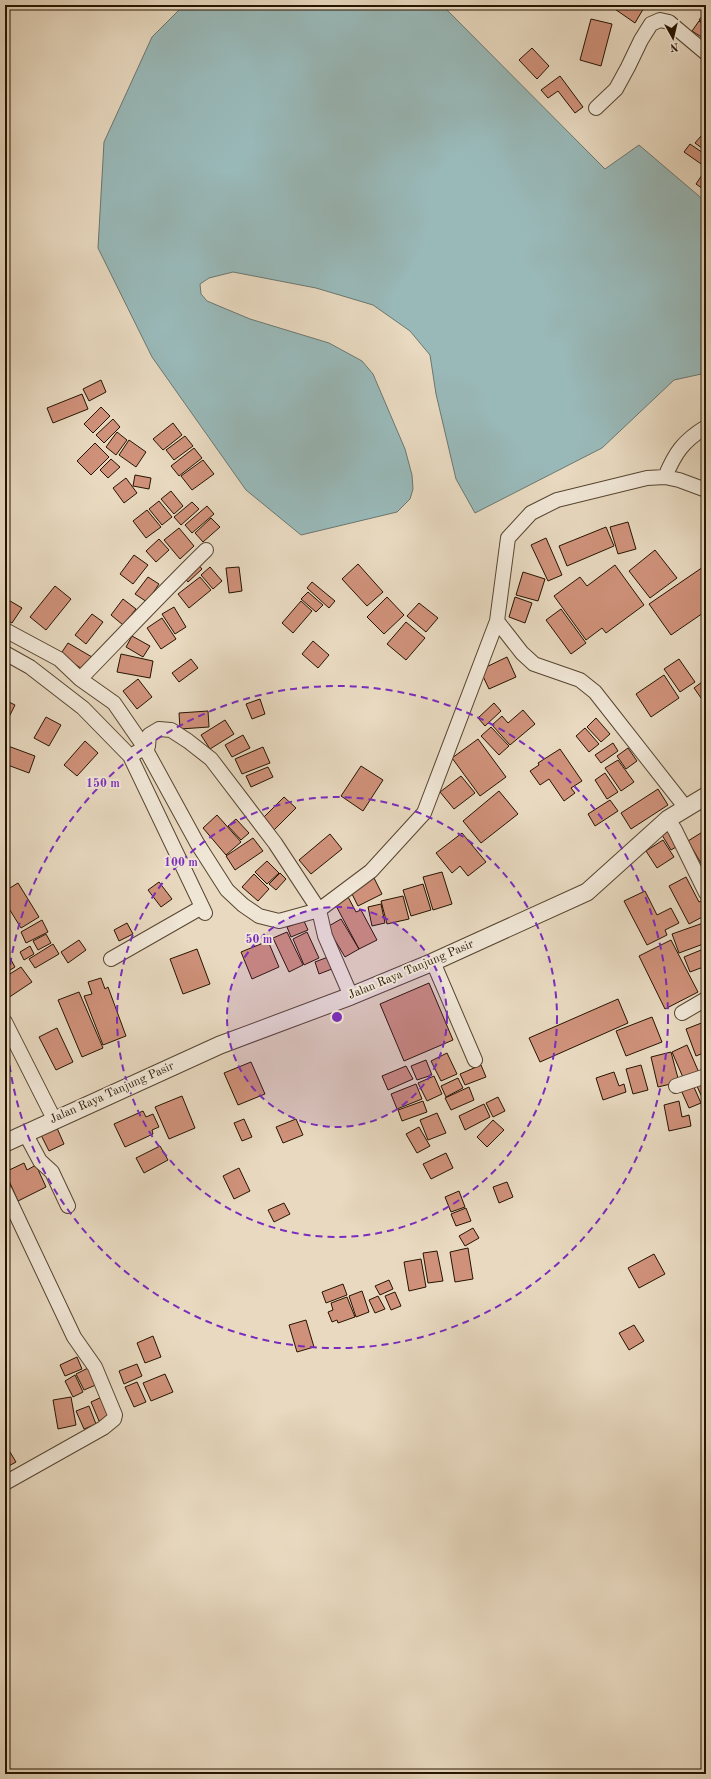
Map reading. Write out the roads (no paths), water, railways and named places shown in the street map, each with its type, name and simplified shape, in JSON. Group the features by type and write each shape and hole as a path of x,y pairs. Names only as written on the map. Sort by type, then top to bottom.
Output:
{"street":[{"path":"596,108 616,89 641,40 651,24 660,20 669,22 706,53"},
{"path":"665,477 673,457 680,448 706,427"},
{"path":"5,653 30,667 138,752 216,874 227,890 243,905 259,916 279,921 319,913 372,871 424,813 500,625 508,538 531,513 557,500 647,478 665,477 680,480 706,490"},
{"path":"80,679 144,614 160,595 206,550"},
{"path":"500,625 522,653 534,664 580,680 595,692 686,808"},
{"path":"5,630 59,659 80,679 114,703 138,752 203,910 111,959"},
{"path":"138,752 148,746 149,735 159,729 171,730 211,759 275,843 319,913 325,936 351,996"},
{"name":"Jalan Raya Tanjung Pasir","path":"5,1143 54,1119 220,1044 351,996 433,962 587,892 668,819 706,796"},
{"path":"668,819 676,830 706,893"},
{"path":"433,962 475,1060"},
{"path":"682,1013 706,999"},
{"path":"5,1022 54,1119"},
{"path":"676,1086 706,1076"},
{"path":"25,1133 40,1161 52,1172 68,1206"},
{"path":"5,1192 74,1337 95,1368 115,1415 114,1419 103,1428 5,1483"}],"water":[{"path":"184,5 442,5 605,169 639,145 706,202 706,373 674,380 602,448 475,513 456,479 436,394 430,355 410,331 373,305 316,288 233,272 209,278 200,284 201,294 207,301 250,319 329,343 362,361 373,374 405,449 412,475 413,489 410,499 397,512 301,535 246,490 152,357 98,248 104,142 152,37"}]}
